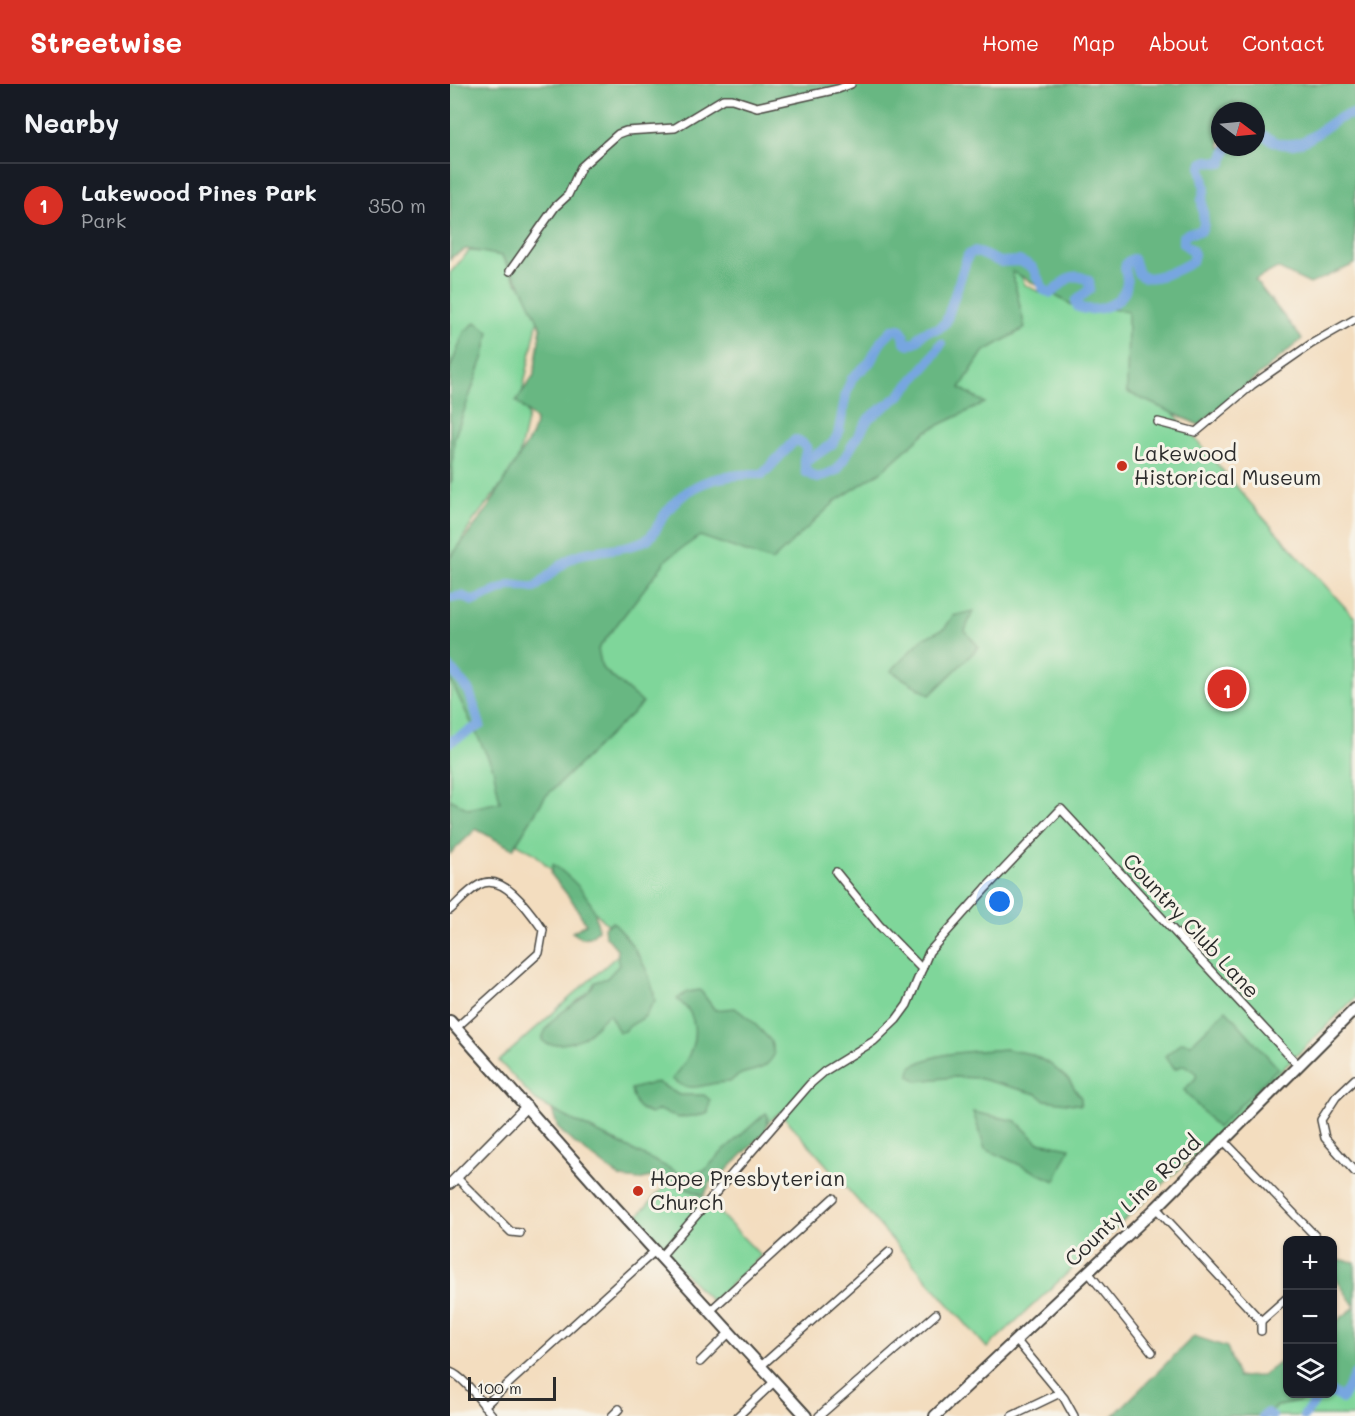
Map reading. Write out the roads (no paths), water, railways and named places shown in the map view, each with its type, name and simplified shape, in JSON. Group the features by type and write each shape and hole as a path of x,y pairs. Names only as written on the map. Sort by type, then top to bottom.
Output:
{"main road":[{"name":"County Line Road","path":"935,1416 1156,1208 1355,1009"},
{"path":"453,1025 806,1416"}],"street":[{"path":"510,270 555,207 568,195 581,167 621,132 675,128 723,99 732,99 757,107 851,84"},
{"path":"1158,422 1196,432 1252,385 1311,344 1355,319"},
{"name":"Country Club Lane","path":"922,969 929,952 1061,809 1298,1065"},
{"path":"484,1406 658,1253 810,1084 825,1071 874,1041 896,1020 907,1005 922,969 879,925 836,872"},
{"path":"450,910 478,885 494,882 505,887 543,930 539,953 453,1025"},
{"path":"1355,1079 1336,1097 1322,1120 1325,1138 1355,1172"},
{"path":"520,1233 511,1232 453,1181 527,1106"},
{"path":"1224,1141 1315,1236"},
{"path":"710,1311 833,1198"},
{"path":"1156,1208 1261,1321 1261,1331"},
{"path":"761,1366 889,1252"},
{"path":"1088,1272 1152,1352"},
{"path":"1261,1321 1283,1301"},
{"path":"819,1416 936,1314"},
{"path":"700,1362 730,1332"},
{"path":"1016,1340 1060,1393 1074,1416"},
{"path":"450,1372 464,1383 493,1416"},
{"path":"738,1416 775,1382"},
{"path":"1012,1416 1060,1393"},
{"path":"612,1416 619,1409"}],"waterway":[{"path":"1265,136 1278,143 1294,144 1313,137 1345,116 1355,114"},
{"path":"804,459 810,459 832,444 838,435 846,394 852,378 870,362 882,340 892,330 900,329 905,342 910,344 917,341 920,335 938,329 946,322 968,255 975,251 1000,262 1019,261 1032,267 1044,290 1050,293 1071,277 1082,277 1089,281 1090,289 1076,301 1078,307 1093,309 1109,306 1121,297 1125,290 1127,282 1125,266 1130,260 1133,259 1138,273 1148,278 1164,275 1192,262 1194,254 1183,243 1183,237 1189,233 1201,231 1204,224 1202,200 1205,188 1201,167 1208,161 1222,163 1225,156"},
{"path":"450,598 462,596 473,601 511,585 534,588 573,557 638,544 649,538 665,514 685,493 708,481 734,475 763,474 795,440 807,448 804,459 806,472 818,478 837,470 869,418 898,397 929,362 941,344"},
{"path":"450,668 469,691 480,725 450,742"},
{"path":"1337,1396 1342,1399 1355,1374"},
{"path":"1304,1416 1319,1398"},
{"path":"1263,1416 1267,1413 1272,1416"}],"place":[{"name":"Lakewood Historical Museum","path":"1122,466"},
{"name":"Lakewood Pines Park","path":"1227,689"},
{"name":"Hope Presbyterian Church","path":"638,1191"}]}
